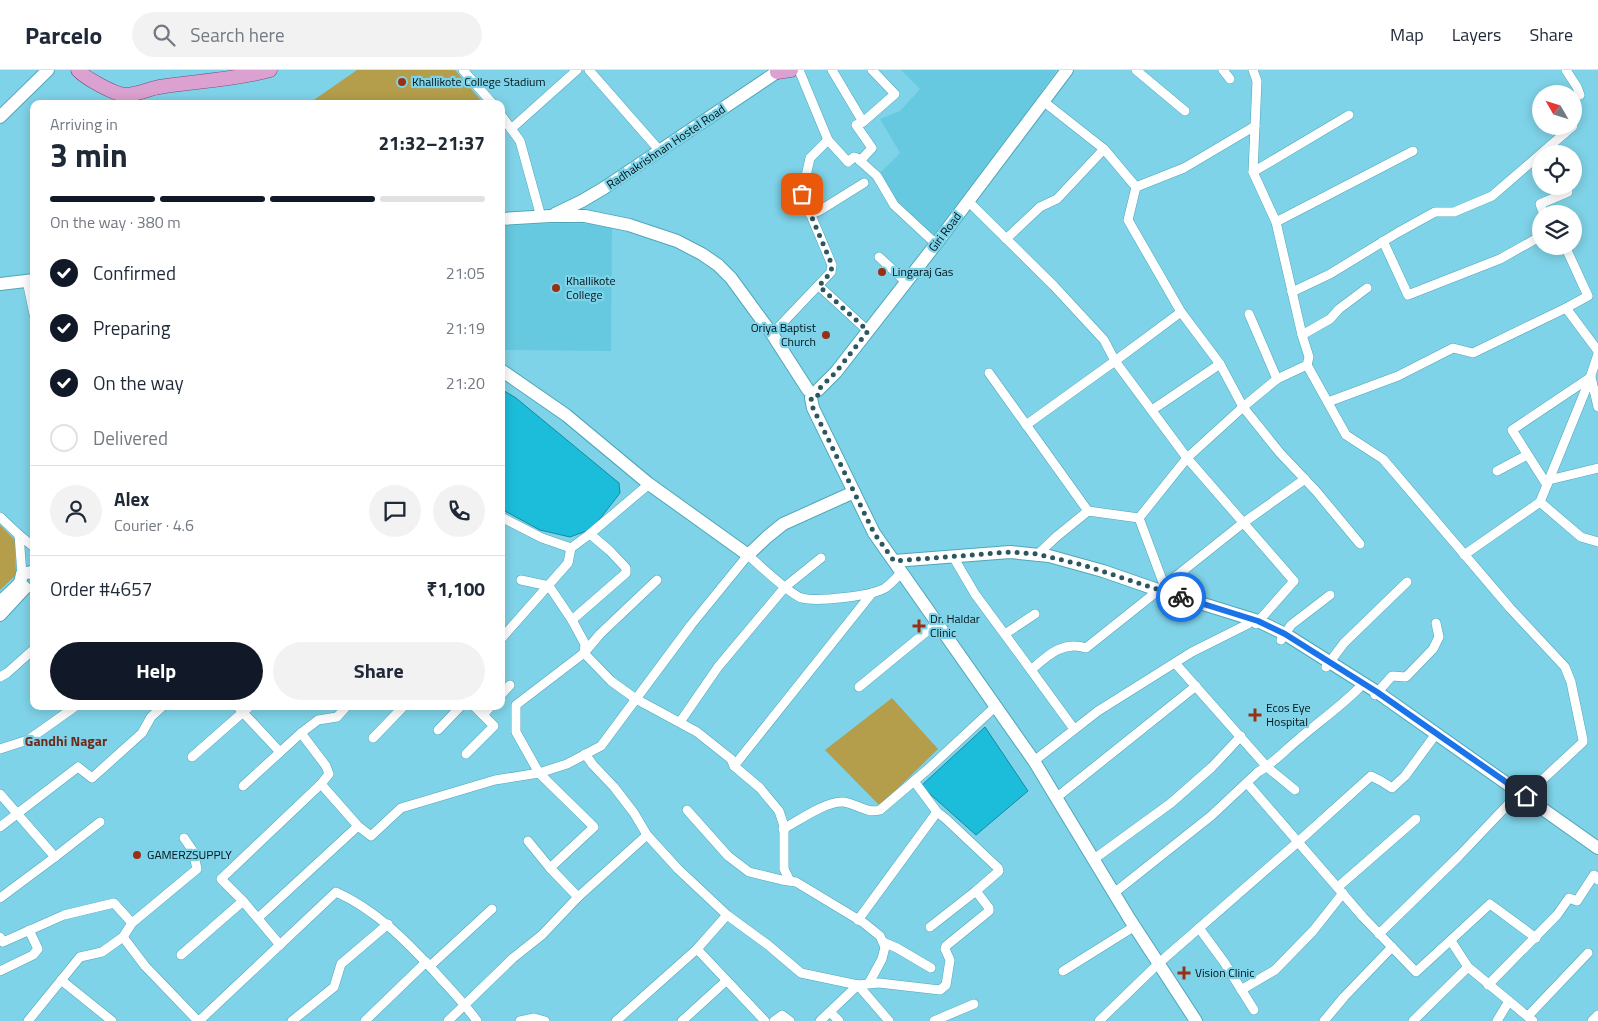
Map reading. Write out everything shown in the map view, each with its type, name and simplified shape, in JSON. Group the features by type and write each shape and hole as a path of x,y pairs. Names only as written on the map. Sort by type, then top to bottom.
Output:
{"main road":[{"path":"78,70 98,84 125,95 160,87 248,76 270,70"}],"street":[{"path":"0,117 48,70"},
{"path":"463,70 489,100"},
{"path":"511,129 577,70"},
{"path":"589,70 660,151"},
{"name":"Radhakrishnan Hostel Road","path":"546,216 582,201 604,188 781,70"},
{"path":"799,70 828,140 848,162 854,158 877,176 894,205 936,244"},
{"path":"832,70 863,122"},
{"path":"860,161 872,148 856,125 863,122 895,94 872,70"},
{"name":"Giri Road","path":"812,392 836,372 968,202 1066,70"},
{"path":"1136,70 1185,111"},
{"path":"1223,70 1230,79"},
{"path":"1253,70 1256,81 1253,172 1276,222 1302,335 1309,357 1307,365 1346,435 1383,459 1510,608 1565,667 1571,682 1583,742 1522,795 1379,934"},
{"path":"1566,70 1574,85"},
{"path":"125,95 132,100"},
{"path":"1043,100 1104,149 1136,187"},
{"path":"1253,172 1349,115"},
{"path":"505,121 520,141 546,216"},
{"path":"1136,187 1184,168 1255,126"},
{"path":"1292,292 1330,274 1435,212 1454,212 1492,196 1562,135"},
{"path":"772,334 831,272 832,265 802,194 810,158 828,140"},
{"path":"1006,239 1040,207 1057,199 1104,149"},
{"path":"1276,222 1413,151"},
{"path":"810,214 819,211 864,183"},
{"path":"1136,187 1128,220 1181,312 1220,364 1243,407 1280,453 1305,479 1360,544"},
{"path":"1540,205 1561,195"},
{"path":"582,201 585,216"},
{"path":"968,202 1054,286 1104,340 1115,362 1187,458 1294,581 1253,623 1192,652 1098,711 1034,761"},
{"path":"505,219 585,216 629,225 677,241 702,254 718,265 731,278 812,392 813,408 874,533 1034,761 1114,893 1196,1021"},
{"path":"1383,241 1408,295 1500,259 1532,241"},
{"path":"1328,402 1398,376 1453,348 1473,353 1588,296 1569,255"},
{"path":"879,256 906,282"},
{"path":"0,278 30,279"},
{"path":"0,284 30,279"},
{"path":"819,286 868,331"},
{"path":"1302,335 1330,319 1339,309 1367,288"},
{"path":"1464,555 1540,502 1591,377 1598,352 1566,308"},
{"path":"1026,425 1115,362 1181,312"},
{"path":"1248,314 1277,379"},
{"path":"1152,410 1220,364"},
{"path":"1139,518 1187,458 1243,407 1277,379 1307,365"},
{"path":"505,373 566,415 649,484 748,555 785,587 801,598 832,599 872,593 885,588 898,566"},
{"path":"989,373 1088,511 1139,518"},
{"path":"1591,377 1598,407"},
{"path":"1548,482 1526,455 1512,430 1591,377"},
{"path":"1497,471 1526,455"},
{"path":"1548,482 1598,468"},
{"path":"1031,670 1059,648 1075,645 1086,648 1244,523 1305,479"},
{"path":"505,635 568,563 571,548 649,484"},
{"path":"321,784 358,826 371,836 401,808 494,780 539,773 568,764 601,746 691,625 748,555 783,524 854,492"},
{"path":"1540,502 1581,537 1598,542"},
{"path":"898,566 955,560 1036,556 1088,511"},
{"path":"0,517 30,544"},
{"path":"1139,518 1159,590"},
{"path":"505,519 542,538 571,548"},
{"path":"572,620 626,573 626,568 590,534"},
{"path":"19,535 29,581"},
{"path":"898,566 1010,552 1036,556 1159,590 1253,623 1283,637 1328,664 1598,848"},
{"path":"680,722 718,667 785,587 820,558"},
{"path":"955,560 974,594 1074,729"},
{"path":"521,580 549,586 572,620 584,644 584,653 611,681 636,699 680,722 704,738 730,759 734,766 760,788 780,811 783,829 784,869 790,881"},
{"path":"550,868 594,827 539,773 516,732 516,705 584,653 600,634 657,580"},
{"path":"0,602 29,581"},
{"path":"0,615 29,581"},
{"path":"1328,664 1344,643 1407,582"},
{"path":"734,766 872,593"},
{"path":"1283,637 1291,625 1330,595"},
{"path":"1005,634 1035,614"},
{"path":"1375,695 1392,676 1406,677 1433,649 1439,637 1436,622"},
{"path":"859,687 937,623"},
{"path":"0,677 7,674 30,653"},
{"path":"1175,663 1267,767 1295,790"},
{"path":"1328,664 1434,738 1522,795 1598,852"},
{"path":"505,691 510,685"},
{"path":"1056,798 1196,686"},
{"path":"1114,893 1212,816 1258,772 1267,767 1360,688"},
{"path":"783,829 809,814 839,802 846,802 874,812 880,810 996,706"},
{"path":"0,749 28,740 70,710"},
{"path":"0,827 78,767 92,778 142,733 151,717 159,710"},
{"path":"192,757 240,710 280,752"},
{"path":"243,786 300,733 318,720 337,717 343,710"},
{"path":"373,738 400,710"},
{"path":"438,730 457,710"},
{"path":"466,754 494,726 478,710"},
{"path":"483,715 487,710"},
{"path":"280,945 221,878 321,784 329,774 326,766 300,733"},
{"path":"1094,859 1171,803 1212,768 1241,736"},
{"path":"1099,1021 1159,963 1371,776 1392,788 1405,776 1434,738"},
{"path":"585,754 634,813 647,836 678,869 727,915 768,945 801,974 858,985 879,983 940,990 946,984 950,960 945,948 946,946 989,911 989,908 976,890"},
{"path":"914,781 937,812 999,870 930,927"},
{"path":"1247,783 1379,934 1416,972 1490,904 1536,938"},
{"path":"0,794 56,858"},
{"path":"687,810 728,856 749,872 796,882 858,920 880,936 885,947 882,959 869,983"},
{"path":"858,920 937,812"},
{"path":"1241,990 1275,970 1313,930 1341,890 1416,819"},
{"path":"0,898 56,858 100,822"},
{"path":"258,918 358,826"},
{"path":"448,1021 513,958 542,935 578,897 647,836"},
{"path":"28,1021 80,957 102,952 123,937 132,923 197,868 193,851 184,838"},
{"path":"528,841 550,868 578,897"},
{"path":"1488,985 1557,916 1569,898 1577,901 1594,875 1598,880"},
{"path":"123,937 145,966 198,1021 336,892 349,898 388,924 465,1004 477,1021"},
{"path":"181,955 243,901"},
{"path":"0,937 3,942 64,915 114,903 132,923"},
{"path":"365,1021 492,908"},
{"path":"616,1021 697,950 727,915"},
{"path":"292,1021 334,987 341,964 388,924"},
{"path":"1063,971 1135,926"},
{"path":"1199,928 1224,962 1254,1010"},
{"path":"0,971 33,955 38,949 29,930"},
{"path":"1450,941 1468,967 1530,1019 1588,954"},
{"path":"883,942 931,968"},
{"path":"1324,1021 1344,997 1392,947"},
{"path":"697,950 765,1021"},
{"path":"1414,1021 1468,967"},
{"path":"61,980 112,1021"},
{"path":"682,1021 726,981"},
{"path":"820,1021 858,985"},
{"path":"858,985 889,1021"},
{"path":"1497,1021 1509,1001"},
{"path":"934,1021 974,1004"},
{"path":"830,1012 839,1021"},
{"path":"1592,1021 1598,1015"},
{"path":"774,1021 782,1016 790,1021"},
{"path":"520,1021 534,1018 545,1021"}],"shaded area":[{"name":"Khallikote College Stadium","path":"357,70 455,70 481,100 314,100"},
{"path":"901,70 1057,70 932,238 896,204 878,175 900,153 880,119 900,111 920,89"},
{"name":"Khallikote College","path":"559,223 612,224 611,351 505,350 505,226"},
{"path":"505,391 516,398 619,483 620,493 592,529 570,537 540,530 505,511"},
{"path":"0,525 15,540 16,575 0,590"},
{"path":"892,698 938,749 880,806 825,750"},
{"path":"985,727 1028,791 976,835 921,786"}],"way so far":[{"path":"802,194 832,265 831,272 819,286 868,331 836,372 818,390 818,395 815,398 811,398 813,408 874,533 894,561 1010,552 1037,554 1083,565 1181,597"}],"place":[{"name":"Khallikote College Stadium","path":"402,82"},
{"name":"Lingaraj Gas","path":"882,272"},
{"name":"Khallikote College","path":"556,288"},
{"name":"Oriya Baptist Church","path":"826,335"},
{"name":"Dr. Haldar Clinic","path":"919,626"},
{"name":"Ecos Eye Hospital","path":"1255,715"},
{"name":"GAMERZSUPPLY","path":"137,855"},
{"name":"Vision Clinic","path":"1184,973"}],"district":[{"name":"Gandhi Nagar","path":"66,741"}],"route":[{"path":"1181,597 1258,621 1285,634 1377,692 1526,796"}]}
